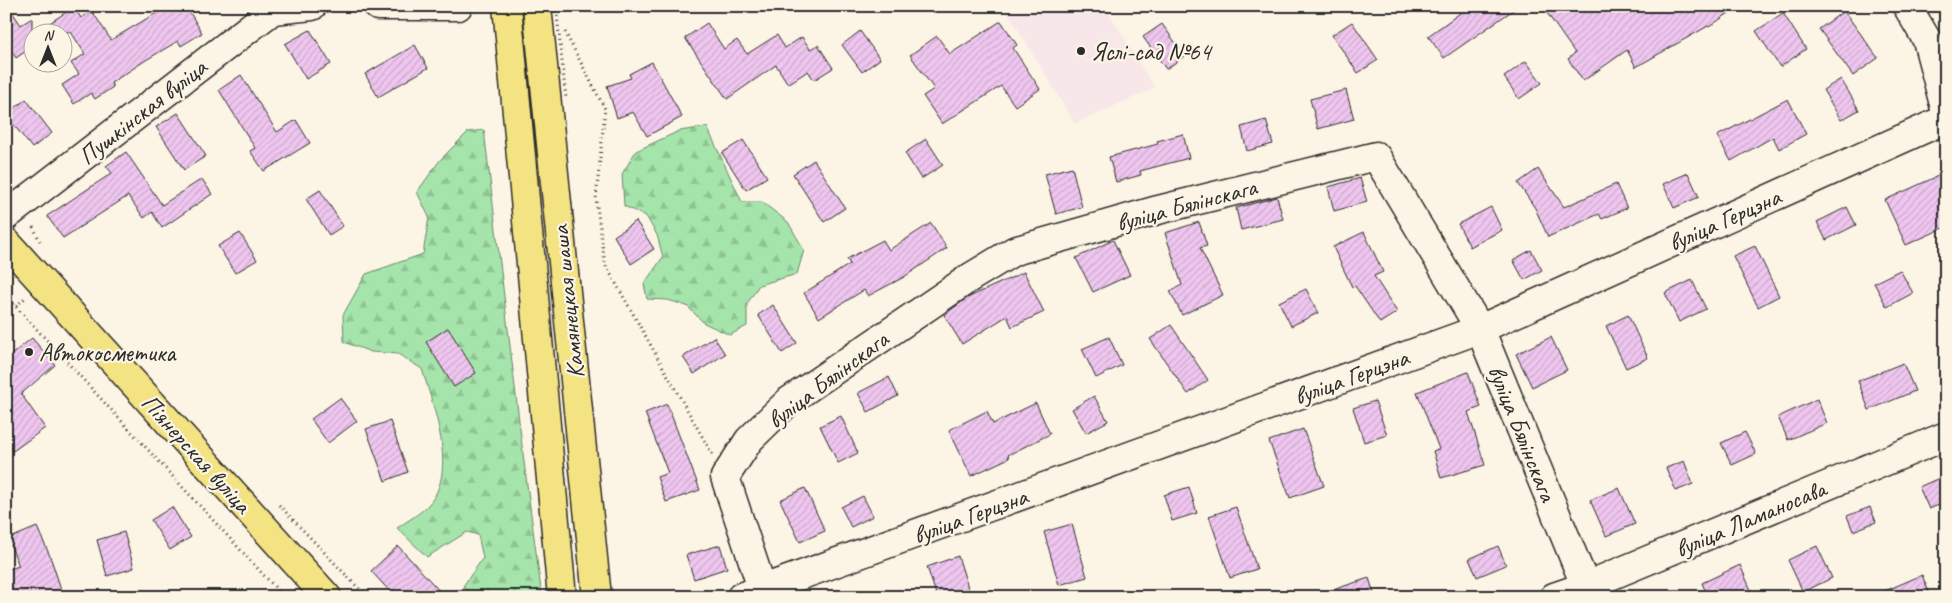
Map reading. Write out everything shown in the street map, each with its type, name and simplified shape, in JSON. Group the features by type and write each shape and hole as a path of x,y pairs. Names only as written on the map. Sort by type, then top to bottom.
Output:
{"main road":[{"name":"Камянецкая шаша","path":"507,6 562,597"},
{"name":"Камянецкая шаша","path":"537,6 556,100 597,597"},
{"name":"Піянерская вуліца","path":"6,242 327,597"}],"street":[{"path":"275,8 312,6"},
{"path":"378,6 458,6"},
{"path":"1906,6 1927,40 1946,112"},
{"name":"Пушкінская вуліца","path":"6,216 275,8"},
{"name":"вуліца Герцэна","path":"757,594 1480,330 1946,119"},
{"name":"вуліца Бялінскага","path":"725,477 749,440 790,401 971,277 1014,251 1158,210 1376,156 1480,330 1588,591"},
{"name":"вуліца Ламаносава","path":"1554,597 1588,591 1946,436"},
{"path":"725,477 757,594"}],"path":[{"path":"552,6 605,109 596,199 605,264 725,477"},
{"path":"556,6 556,100"},
{"path":"33,222 33,228 39,240"},
{"path":"6,296 284,597"}],"shaded area":[{"name":"Яслі-сад №64","path":"1106,8 1155,88 1075,124 1008,13"}],"green space":[{"path":"707,127 742,202 762,202 788,222 804,250 797,274 759,285 747,304 747,326 730,335 704,323 687,306 668,300 647,299 644,284 663,257 657,235 646,216 624,206 622,174 636,151 679,131"},
{"path":"484,130 542,597 472,597 463,586 483,558 478,535 467,532 427,557 397,528 428,505 437,491 442,475 441,438 432,401 422,369 398,354 371,352 344,342 343,315 366,274 423,254 429,217 417,192 440,160 468,132"}],"building":[{"path":"6,6 8,6 22,24 22,54 16,58 6,43"},
{"path":"168,6 186,6 202,33 181,46 178,41 146,60 111,83 113,87 95,99 91,93 74,104 62,85 79,74 72,62 85,54 72,34 72,22 51,22 74,7 81,18 92,11 111,40"},
{"path":"1470,6 1519,6 1444,58 1428,36"},
{"path":"1542,6 1624,6 1629,14 1643,6 1739,6 1709,27 1636,67 1627,50 1583,81 1568,59 1575,53"},
{"path":"1844,11 1878,58 1853,76 1819,29"},
{"path":"1783,13 1806,49 1780,67 1756,31"},
{"path":"1001,21 1017,45 1013,48 1040,89 1015,106 1001,86 942,124 923,96 934,89 910,55 937,36 950,54"},
{"path":"1352,22 1378,60 1358,73 1332,35"},
{"path":"707,23 724,49 737,40 747,54 777,35 785,48 802,37 810,49 818,45 833,68 814,80 808,71 788,84 776,65 727,99 685,38"},
{"path":"1162,24 1185,56 1166,69 1143,37"},
{"path":"310,30 331,64 306,79 285,44"},
{"path":"860,31 880,59 862,72 842,45"},
{"path":"415,45 428,68 378,97 365,74"},
{"path":"1526,61 1542,83 1519,99 1504,77"},
{"path":"652,62 682,117 647,136 633,112 617,118 607,86 631,78 629,74"},
{"path":"241,75 277,132 296,120 310,143 264,171 250,151 255,148 219,90"},
{"path":"1841,79 1859,110 1841,120 1823,90"},
{"path":"1346,90 1354,119 1318,129 1310,99"},
{"path":"26,99 52,133 32,148 6,115"},
{"path":"1788,99 1806,134 1779,149 1773,137 1731,161 1717,136"},
{"path":"178,113 206,156 184,170 156,127"},
{"path":"1266,120 1273,144 1247,151 1241,127"},
{"path":"1183,134 1189,158 1140,171 1141,175 1116,182 1109,157 1158,144 1157,141"},
{"path":"926,139 943,165 921,179 905,153"},
{"path":"743,140 767,177 746,190 722,153"},
{"path":"126,152 162,205 202,179 212,194 162,228 152,212 144,218 128,196 63,238 47,216 112,173 106,166"},
{"path":"814,160 845,208 824,222 793,174"},
{"path":"1072,167 1082,207 1056,214 1045,174"},
{"path":"1538,169 1564,207 1616,184 1627,208 1602,219 1599,214 1548,237 1535,208 1518,183"},
{"path":"1688,173 1699,197 1674,208 1663,184"},
{"path":"1938,176 1946,194 1946,227 1906,245 1885,200"},
{"path":"1360,178 1367,202 1334,211 1328,187"},
{"path":"320,190 343,226 329,235 306,199"},
{"path":"1277,197 1283,219 1241,230 1236,208"},
{"path":"1491,207 1502,230 1470,247 1458,224"},
{"path":"1847,207 1856,225 1826,240 1817,222"},
{"path":"636,221 654,249 631,264 614,236"},
{"path":"1199,222 1207,246 1200,248 1223,295 1182,315 1170,291 1182,285 1165,233"},
{"path":"931,223 947,248 904,277 868,296 864,290 819,318 804,293 850,264 847,259 883,240 889,250"},
{"path":"1364,232 1383,272 1374,276 1397,312 1380,323 1355,286 1352,287 1333,247"},
{"path":"240,233 257,260 235,273 218,246"},
{"path":"1113,240 1130,275 1093,292 1076,258"},
{"path":"1755,246 1779,296 1758,307 1733,256"},
{"path":"1531,250 1542,270 1524,280 1513,260"},
{"path":"1900,270 1913,293 1887,307 1874,283"},
{"path":"1024,272 1044,312 1012,327 1007,316 962,344 944,315 967,298"},
{"path":"1692,280 1706,309 1679,322 1665,293"},
{"path":"1306,289 1318,313 1291,326 1279,302"},
{"path":"773,305 797,343 782,353 758,315"},
{"path":"1628,315 1648,358 1626,368 1606,326"},
{"path":"1171,325 1208,380 1188,394 1150,339"},
{"path":"448,328 476,373 454,387 426,342"},
{"path":"714,337 725,354 694,374 683,357"},
{"path":"1109,337 1122,365 1096,378 1082,349"},
{"path":"1551,337 1567,370 1532,387 1516,354"},
{"path":"32,338 55,365 21,394 45,428 13,451 6,441 6,359"},
{"path":"1903,363 1915,391 1869,410 1858,381"},
{"path":"1468,372 1481,407 1468,412 1485,465 1441,478 1433,451 1439,449 1417,392"},
{"path":"889,377 898,396 868,412 858,393"},
{"path":"1094,396 1108,421 1086,433 1072,409"},
{"path":"340,398 357,421 328,443 311,419"},
{"path":"1817,399 1827,423 1788,440 1778,417"},
{"path":"1375,401 1387,435 1364,442 1353,408"},
{"path":"1036,403 1050,434 1008,455 1009,458 971,476 949,430 987,411 993,424"},
{"path":"667,404 700,490 666,502 657,477 668,473 645,413"},
{"path":"841,416 858,453 838,463 820,426"},
{"path":"390,421 408,472 385,481 366,429"},
{"path":"1303,429 1324,486 1290,498 1269,441"},
{"path":"1745,432 1756,454 1732,465 1721,443"},
{"path":"1684,461 1693,484 1676,491 1666,468"},
{"path":"1946,475 1946,502 1929,509 1919,487"},
{"path":"1189,487 1197,513 1172,521 1164,495"},
{"path":"805,488 825,531 800,542 780,500"},
{"path":"1619,488 1635,524 1606,536 1590,500"},
{"path":"863,496 873,516 851,527 841,507"},
{"path":"172,507 191,537 170,550 151,520"},
{"path":"1236,507 1257,569 1230,578 1209,516"},
{"path":"1870,507 1876,522 1853,531 1847,516"},
{"path":"1072,524 1087,577 1059,585 1044,532"},
{"path":"37,527 50,556 62,592 47,597 6,597 6,570 19,566 8,539"},
{"path":"124,532 134,568 107,576 97,540"},
{"path":"720,545 727,568 694,579 686,555"},
{"path":"398,546 445,597 395,597 371,571"},
{"path":"1498,546 1506,565 1477,577 1469,559"},
{"path":"1817,546 1832,578 1803,592 1788,560"},
{"path":"958,556 971,597 937,597 927,567"},
{"path":"1740,565 1754,597 1708,597 1702,583"},
{"path":"1922,575 1931,597 1871,597"},
{"path":"1369,578 1375,597 1324,597 1323,593"}],"place":[{"name":"Яслі-сад №64","path":"1081,51"},
{"name":"Автокосметика","path":"29,352"}]}
